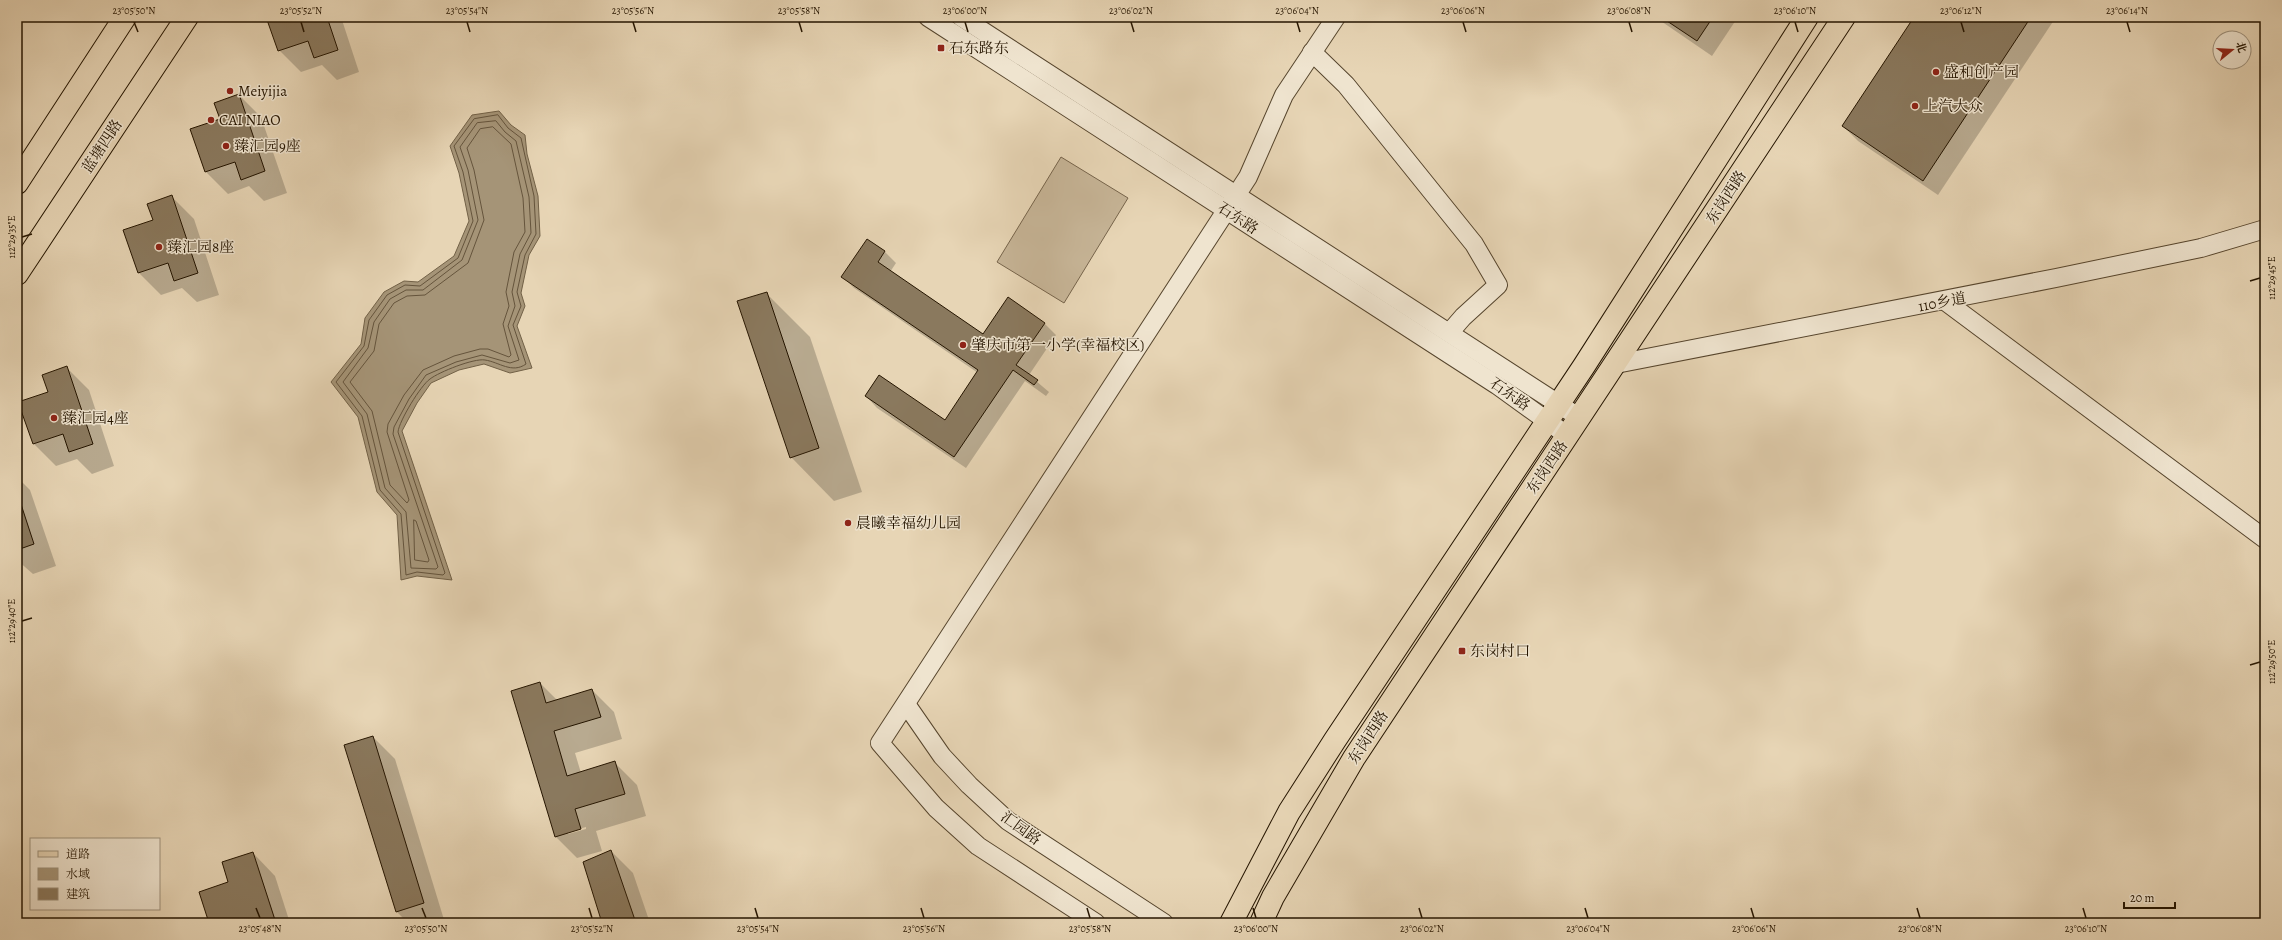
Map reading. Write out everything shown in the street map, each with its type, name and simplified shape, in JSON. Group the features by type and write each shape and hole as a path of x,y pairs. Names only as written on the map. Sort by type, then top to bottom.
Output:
{"main road":[{"path":"17,183 125,17"},
{"name":"蓝塘四路","path":"17,274 187,17"},
{"name":"东岗西路","path":"1231,923 1289,812 1334,740 1552,412 1807,17"},
{"name":"东岗西路","path":"1262,923 1273,897 1354,758 1616,364 1844,17"}],"street":[{"name":"石东路","path":"928,17 1497,385 1552,412"},
{"name":"石东路","path":"961,17 1450,332 1552,412"},
{"path":"1096,923 978,846 936,808 880,743 1248,177 1284,95 1336,17"},
{"path":"1312,52 1346,85 1474,244 1498,285 1463,317 1450,332"},
{"name":"110乡道","path":"1616,364 1945,301 2201,248 2265,229"},
{"path":"1945,301 2265,539"},
{"path":"1552,412 1580,418"},
{"path":"1552,412 1568,436"},
{"name":"汇园路","path":"906,704 942,756 969,785 1008,821 1164,923"}],"shaded area":[{"path":"1061,157 1128,198 1064,303 997,262"}],"water":[{"path":"499,111 511,125 525,135 527,154 538,196 540,236 529,255 521,293 525,306 517,326 532,368 510,373 484,364 459,370 431,383 417,403 402,431 452,580 417,576 401,580 397,515 377,492 358,417 331,382 361,344 365,318 384,292 404,281 418,282 454,256 469,221 459,173 450,146 472,115"}],"building":[{"path":"266,17 327,17 338,50 314,58 308,41 278,51"},
{"path":"1661,17 1713,17 1697,41"},
{"name":"盛和创产园","path":"1914,17 2031,17 1923,181 1842,126"},
{"name":"臻汇园9座","path":"239,94 265,171 241,180 235,162 205,172 190,129 220,119 214,103"},
{"name":"臻汇园8座","path":"172,195 198,273 174,281 168,263 138,273 123,230 153,220 147,204"},
{"path":"867,239 885,251 878,262 983,334 1008,297 1045,323 1016,365 1038,380 1034,385 1013,370 954,457 865,396 879,375 945,420 978,370 841,277"},
{"path":"767,292 819,448 790,458 737,301"},
{"name":"臻汇园4座","path":"67,366 93,444 69,452 63,434 33,444 18,402 48,392 42,375"},
{"path":"17,492 34,544 17,550"},
{"path":"540,682 546,703 592,689 601,717 554,731 567,776 615,761 625,794 575,809 581,829 555,837 511,691"},
{"path":"373,736 424,903 396,912 344,745"},
{"path":"611,850 636,923 602,923 583,862"},
{"path":"253,852 276,923 209,923 199,892 228,882 222,862"}],"place":[{"name":"石东路东","path":"941,48"},
{"name":"盛和创产园","path":"1936,72"},
{"name":"Meiyijia","path":"230,91"},
{"name":"上汽大众","path":"1915,106"},
{"name":"CAI NIAO","path":"211,120"},
{"name":"臻汇园9座","path":"226,146"},
{"name":"臻汇园8座","path":"159,247"},
{"name":"肇庆市第一小学(幸福校区)","path":"963,345"},
{"name":"臻汇园4座","path":"54,418"},
{"name":"晨曦幸福幼儿园","path":"848,523"},
{"name":"东岗村口","path":"1462,651"}]}
